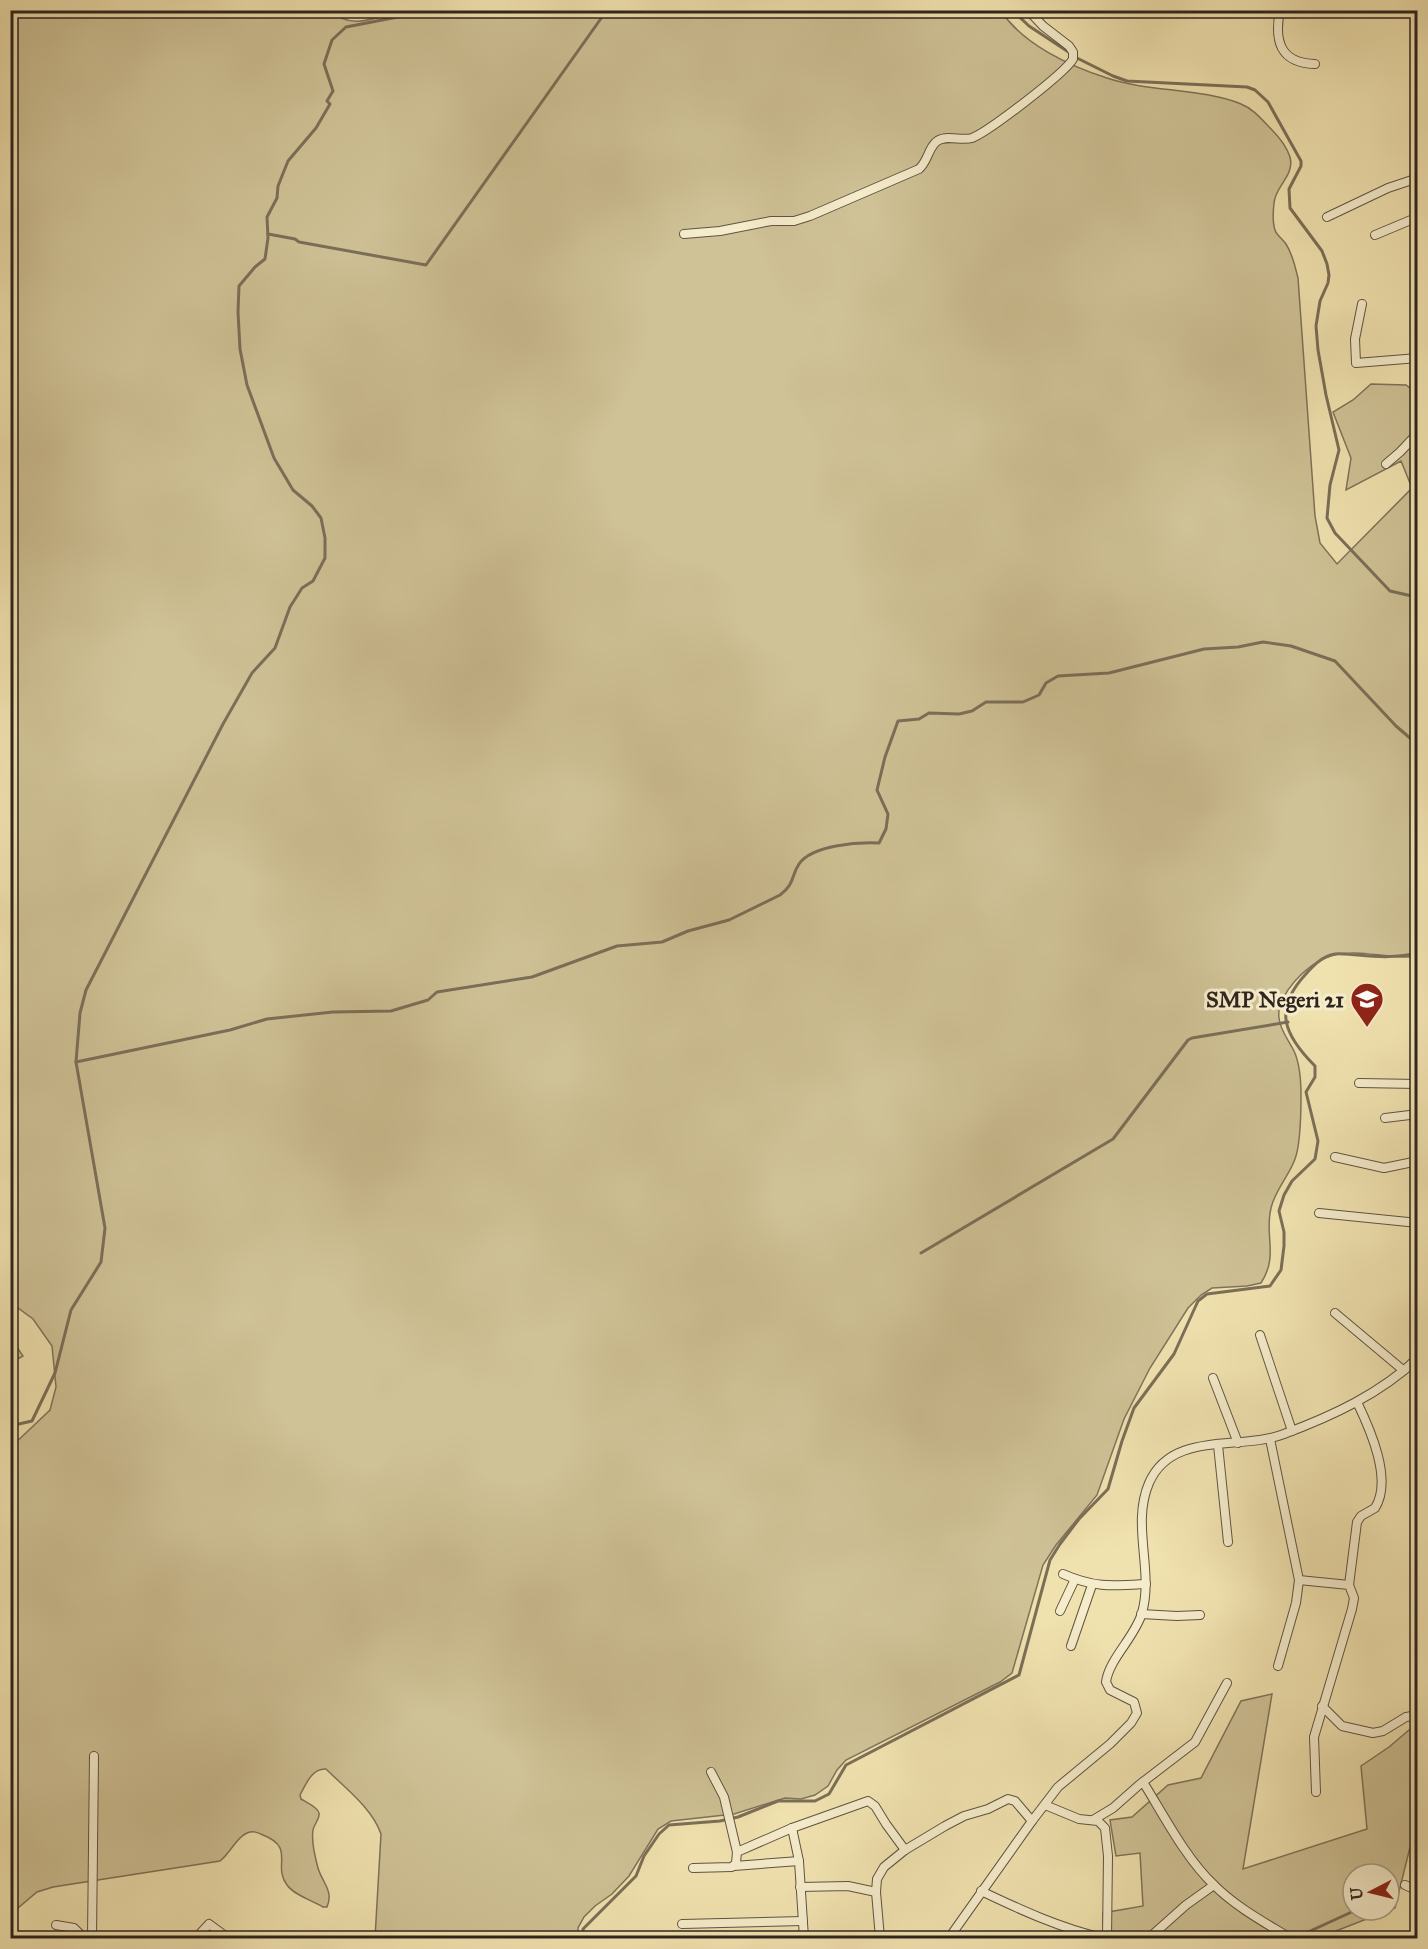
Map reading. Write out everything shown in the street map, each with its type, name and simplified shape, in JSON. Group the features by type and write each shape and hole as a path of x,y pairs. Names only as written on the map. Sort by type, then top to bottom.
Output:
{"street":[{"path":"684,234 720,231 771,221 794,221 810,216 919,169 926,162 934,144 939,140 967,139 983,132 1023,103 1073,59 1073,52 1069,46 1043,26 1028,10"},
{"path":"1280,10 1277,36 1284,52 1304,64 1315,64"},
{"path":"1327,217 1389,188 1418,178"},
{"path":"1375,235 1418,218"},
{"path":"1362,304 1355,339 1356,363 1418,358"},
{"path":"1386,464 1418,433"},
{"path":"1359,1083 1418,1084"},
{"path":"1385,1118 1418,1114"},
{"path":"1335,1157 1384,1168 1418,1161"},
{"path":"1318,1213 1418,1222"},
{"path":"1335,1313 1403,1370"},
{"path":"1260,1335 1292,1431"},
{"path":"949,1938 1058,1787 1110,1744 1136,1717 1137,1709 1134,1702 1110,1690 1106,1682 1107,1673 1128,1642 1141,1614 1146,1584 1141,1521 1142,1502 1157,1468 1176,1453 1198,1446 1270,1438 1324,1419 1357,1402 1415,1360 1418,1372"},
{"path":"1213,1378 1238,1443"},
{"path":"1316,1792 1314,1737 1352,1609 1353,1598 1349,1585 1357,1522 1361,1516 1375,1508 1381,1491 1375,1446 1357,1402"},
{"path":"1270,1438 1299,1580 1296,1603 1278,1666"},
{"path":"1218,1445 1228,1542"},
{"path":"1063,1574 1092,1585 1146,1584"},
{"path":"1060,1611 1075,1579"},
{"path":"1299,1580 1349,1585"},
{"path":"1071,1646 1092,1585"},
{"path":"1141,1614 1200,1615"},
{"path":"1092,1820 1113,1808 1195,1742 1227,1683"},
{"path":"1322,1706 1342,1726 1373,1732 1383,1731 1406,1717 1418,1715"},
{"path":"92,1938 94,1756"},
{"path":"711,1772 724,1797 737,1852 734,1866"},
{"path":"1143,1782 1196,1866 1235,1902 1290,1938"},
{"path":"890,1938 880,1938 876,1892 877,1879 884,1867 905,1850 964,1816 988,1809 1008,1799 1015,1801 1032,1821"},
{"path":"737,1852 792,1828 870,1801 905,1850"},
{"path":"981,1891 1077,1932 1105,1938 1107,1836 1102,1824 1079,1819 1045,1805"},
{"path":"792,1828 800,1861 804,1938"},
{"path":"693,1868 725,1868 800,1861"},
{"path":"1149,1938 1186,1905 1214,1885"},
{"path":"800,1887 848,1886 876,1892"},
{"path":"1405,1886 1418,1891"},
{"path":"682,1924 803,1921"},
{"path":"196,1938 209,1924 228,1938"},
{"path":"56,1925 74,1928 84,1938"}],"shaded area":[{"path":"332,10 339,17 356,21 403,10 1001,11 1010,23 1034,44 1092,73 1140,86 1209,95 1246,106 1262,119 1285,146 1291,164 1275,197 1273,223 1276,232 1290,252 1298,278 1315,516 1320,543 1337,564 1412,488 1401,461 1346,490 1351,458 1333,412 1353,400 1371,384 1406,385 1417,393 1417,957 1338,954 1310,967 1295,981 1283,998 1279,1013 1281,1027 1294,1051 1299,1067 1300,1127 1295,1159 1271,1208 1269,1263 1261,1283 1212,1288 1188,1308 1150,1368 1124,1419 1097,1495 1056,1545 1043,1565 1012,1673 1000,1682 846,1760 828,1786 815,1795 801,1799 785,1798 734,1814 671,1821 658,1829 629,1876 612,1894 584,1917 578,1928 578,1938 375,1938 381,1834 365,1807 326,1769 313,1774 300,1795 301,1799 319,1813 313,1830 313,1844 318,1868 328,1891 327,1907 290,1889 283,1878 279,1845 259,1833 252,1832 241,1837 220,1861 53,1887 37,1892 11,1914 11,1447 50,1410 56,1387 52,1346 33,1319 10,1302 11,11"},
{"path":"10,1337 23,1356 11,1363 10,1363"},
{"path":"1272,1694 1243,1869 1367,1829 1361,1766 1409,1730 1417,1732 1417,1819 1401,1884 1401,1862 1341,1862 1341,1922 1359,1922 1318,1938 1104,1938 1103,1913 1143,1906 1140,1853 1116,1856 1110,1820 1132,1817 1168,1785 1201,1778 1241,1701"}],"waterway":[{"path":"76,1062 80,1013 86,990 223,724 252,673 275,648 290,607 302,588 313,581 325,558 325,538 321,518 312,506 293,490 274,458 247,385 240,349 239,286 265,259 268,238 267,217 277,198 278,186 288,161 316,128 330,104 327,101 333,91 324,64 332,40 346,27 408,15 419,10"},
{"path":"268,234 295,239 299,242 426,265 607,10"},
{"path":"1012,10 1029,26 1070,53"},
{"path":"1077,58 1127,81 1247,87 1255,90 1268,102 1301,161 1301,166 1289,189 1290,208 1322,251 1329,275 1320,301 1316,326 1326,395 1339,450 1330,485 1327,518 1335,533 1390,591 1412,596 1418,595"},
{"path":"10,1426 32,1421 55,1373 71,1310 101,1262 105,1228 76,1062 230,1030 267,1019 333,1012 391,1011 428,1000 437,992 532,977 617,946 662,942 688,931 729,920 780,895 790,884 799,864 814,853 848,844 879,843 886,829 888,814 877,790 885,757 898,721 919,719 929,713 959,714 972,711 986,702 1023,702 1039,695 1046,683 1058,676 1109,673 1204,649 1238,647 1263,642 1291,646 1335,661 1396,726 1418,745"},
{"path":"584,1938 583,1929 636,1876 644,1856 659,1834 669,1825 720,1821 738,1817 778,1801 815,1801 829,1794 846,1765 1019,1675 1050,1560 1079,1519 1108,1489 1134,1408 1174,1354 1198,1301 1207,1294 1270,1286 1281,1270 1284,1232 1279,1211 1292,1181 1315,1159 1318,1141 1306,1092 1315,1077 1315,1066 1296,1044 1286,1022 1286,1011 1295,988 1315,965 1330,955 1388,957 1418,953"},
{"path":"921,1253 1113,1139 1188,1040 1288,1022"},
{"path":"1295,1938 1341,1917"}],"place":[{"name":"SMP Negeri 21","path":"1367,1028"}]}
